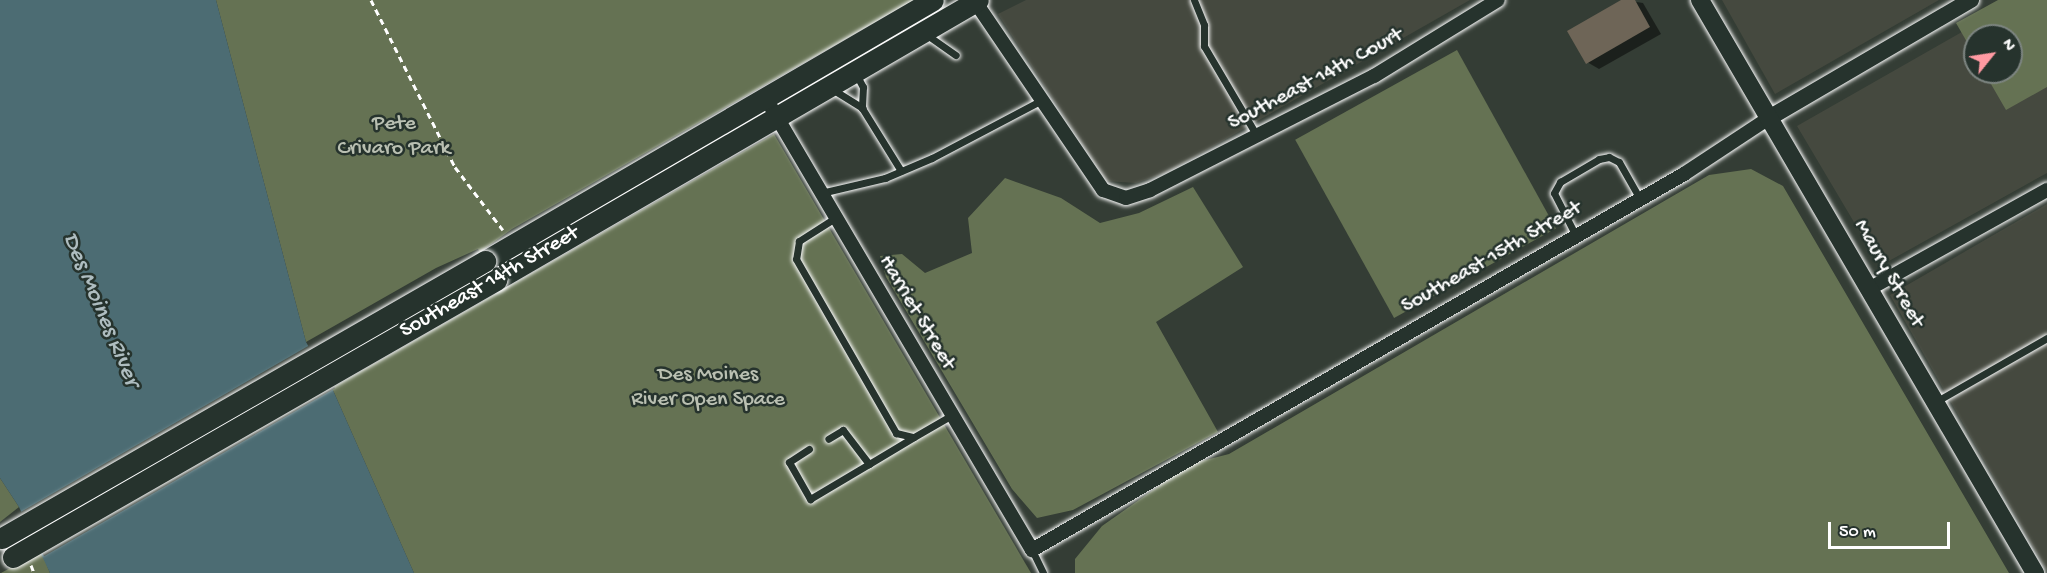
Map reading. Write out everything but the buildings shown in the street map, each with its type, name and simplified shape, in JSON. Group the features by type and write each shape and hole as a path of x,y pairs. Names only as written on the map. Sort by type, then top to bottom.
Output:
{"main road":[{"name":"Southeast 14th Street","path":"1,538 485,261 933,0"},
{"name":"Maury Street","path":"1700,0 2035,573"},
{"name":"Southeast 14th Street","path":"6,560 496,280 976,1"}],"street":[{"name":"Southeast 14th Court","path":"976,1 1103,190 1126,198 1150,190 1374,76 1498,0"},
{"name":"Southeast 15th Street","path":"1032,550 1640,199 1769,118 1971,0"},
{"name":"Harriet Street","path":"765,97 1032,550"},
{"path":"1869,290 2047,190"}],"lane":[{"path":"1194,0 1204,25 1202,35 1211,60 1257,136"},
{"path":"922,32 956,55"},
{"path":"854,71 863,87 862,108"},
{"path":"828,86 862,108 901,171"},
{"path":"821,193 901,171 1042,100"},
{"path":"1576,236 1554,194 1560,182 1599,159 1609,157 1619,162 1640,199"},
{"path":"836,218 799,241 796,259 896,433 914,437"},
{"path":"1935,402 2047,338"},
{"path":"809,450 789,462 810,499 952,414"},
{"path":"828,439 843,430 869,464"},
{"path":"1032,550 1043,573"}],"path":[{"path":"371,0 455,167 504,231"}],"shaded area":[{"path":"1026,0 1470,0 1166,173 1136,183 1106,181 998,14"},
{"path":"1722,0 1939,0 1775,94"},
{"path":"2018,0 2047,0 2047,173 1880,266 1797,126 1963,31 1963,84 2023,84 2023,24 1976,24"},
{"path":"2047,204 2047,571 1890,295"}],"green space":[{"name":"Pete Crivaro Park","path":"216,0 914,0 512,229 480,252 478,249 436,268 306,342"},
{"path":"1998,0 2047,0 2047,87 2006,110 1991,84 2023,84 2023,24 1963,24 1963,35 1956,23"},
{"path":"1457,50 1556,228 1394,318 1295,140"},
{"name":"Des Moines River Open Space","path":"774,134 1031,573 414,573 332,388"},
{"path":"1751,169 1783,186 2009,573 1075,573 1075,559 1102,526 1190,464 1229,454 1709,175"},
{"path":"1005,178 1061,198 1100,223 1139,213 1193,187 1243,267 1156,322 1218,432 1073,510 1037,518 1012,489 886,277 880,256 902,254 925,273 972,253 968,218"},
{"path":"0,478 19,507 0,522"},
{"path":"41,551 50,573 1,573"}],"water":[{"name":"Des Moines River","path":"0,0 216,0 306,342 332,388 414,573 50,573 19,507 0,478"}],"pier":[{"path":"310,345 335,388 44,556 19,513"}]}
